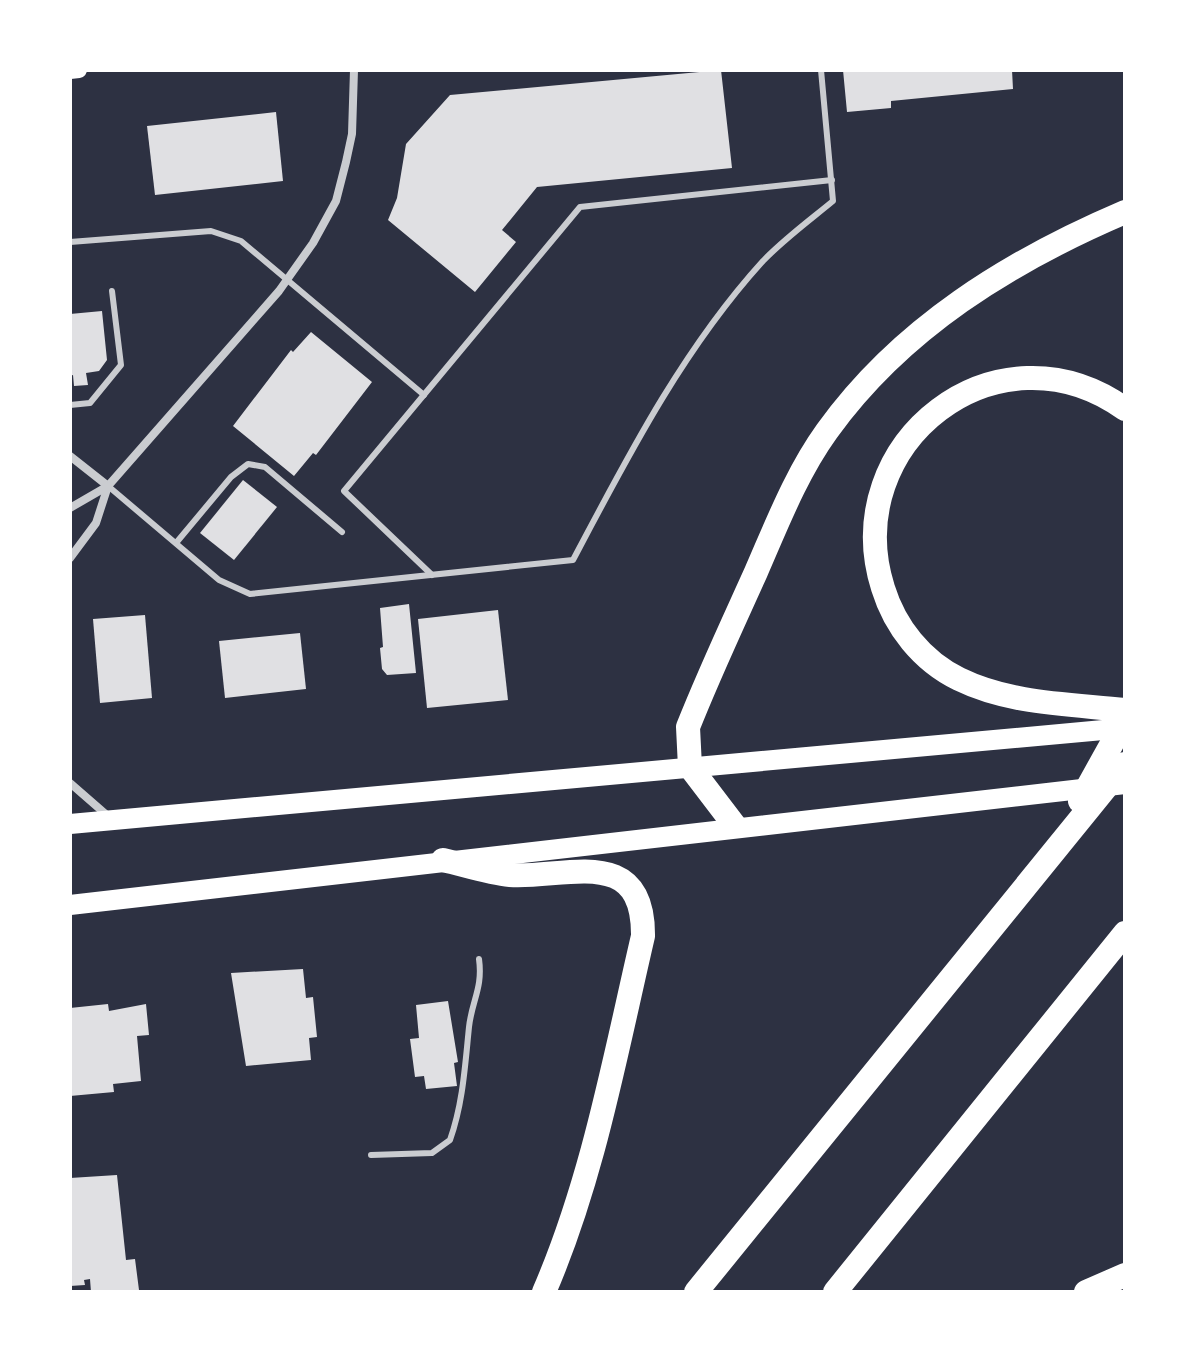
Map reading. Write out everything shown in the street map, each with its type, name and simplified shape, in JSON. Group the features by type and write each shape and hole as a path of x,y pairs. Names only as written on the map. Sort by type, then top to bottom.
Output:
{"highway":[{"path":"735,826 690,767 688,727 793,489 826,432 909,341 966,296 1027,257 1125,212"},
{"path":"1125,409 1096,391 1035,378 1005,381 944,404 918,426 896,454 875,509 873,543 890,609 916,649 956,678 999,696 1125,710"},
{"path":"1050,856 1125,720"},
{"path":"696,1292 1125,764"},
{"path":"443,860 510,875 589,869 621,882 641,909 643,936 600,1122 571,1222 544,1292"},
{"path":"835,1292 1125,933"},
{"path":"1086,1292 1125,1275"}],"main road":[{"path":"70,71 79,70"},
{"path":"70,824 1125,728"},
{"path":"70,905 735,826 1125,784"}],"street":[{"path":"70,508 108,486 205,379 313,243 336,201 352,134 354,70"},
{"path":"70,456 108,486"},
{"path":"70,558 96,523 108,486"},
{"path":"70,783 113,820"}],"lane":[{"path":"108,486 219,580 250,594 573,560 624,462 706,330 765,259 833,201 821,70"},
{"path":"432,575 344,491 580,207 832,180"},
{"path":"70,242 211,231 241,241 424,395"},
{"path":"70,405 90,403 121,365 112,291"},
{"path":"176,543 231,477 248,464 265,467 342,532"},
{"path":"371,1155 432,1153 450,1140 467,1067 471,1017 480,993 479,959"}],"building":[{"path":"721,70 732,168 537,187 502,230 516,242 475,292 388,220 397,198 406,144 450,95"},
{"path":"843,70 1012,70 1013,89 891,101 891,108 847,112"},
{"path":"276,112 283,181 155,195 147,126"},
{"path":"102,311 107,360 99,371 86,373 88,385 74,386 73,375 70,376 70,314"},
{"path":"311,332 372,382 316,455 313,453 294,476 233,426 291,350 293,352"},
{"path":"243,480 277,507 234,560 200,533"},
{"path":"409,604 416,673 387,675 382,669 380,608"},
{"path":"498,610 508,700 427,708 418,619"},
{"path":"145,615 152,698 100,703 93,619"},
{"path":"300,633 306,689 225,698 219,641"},
{"path":"303,969 306,998 313,997 317,1037 309,1038 311,1060 246,1066 231,973"},
{"path":"448,1001 458,1062 454,1063 457,1086 426,1089 424,1076 415,1077 410,1039 419,1038 416,1005"},
{"path":"108,1004 109,1011 146,1004 149,1035 137,1036 141,1081 113,1084 114,1092 70,1096 70,1008"},
{"path":"117,1175 126,1260 135,1259 139,1290 91,1292 90,1279 84,1280 85,1285 70,1286 70,1178"}]}
